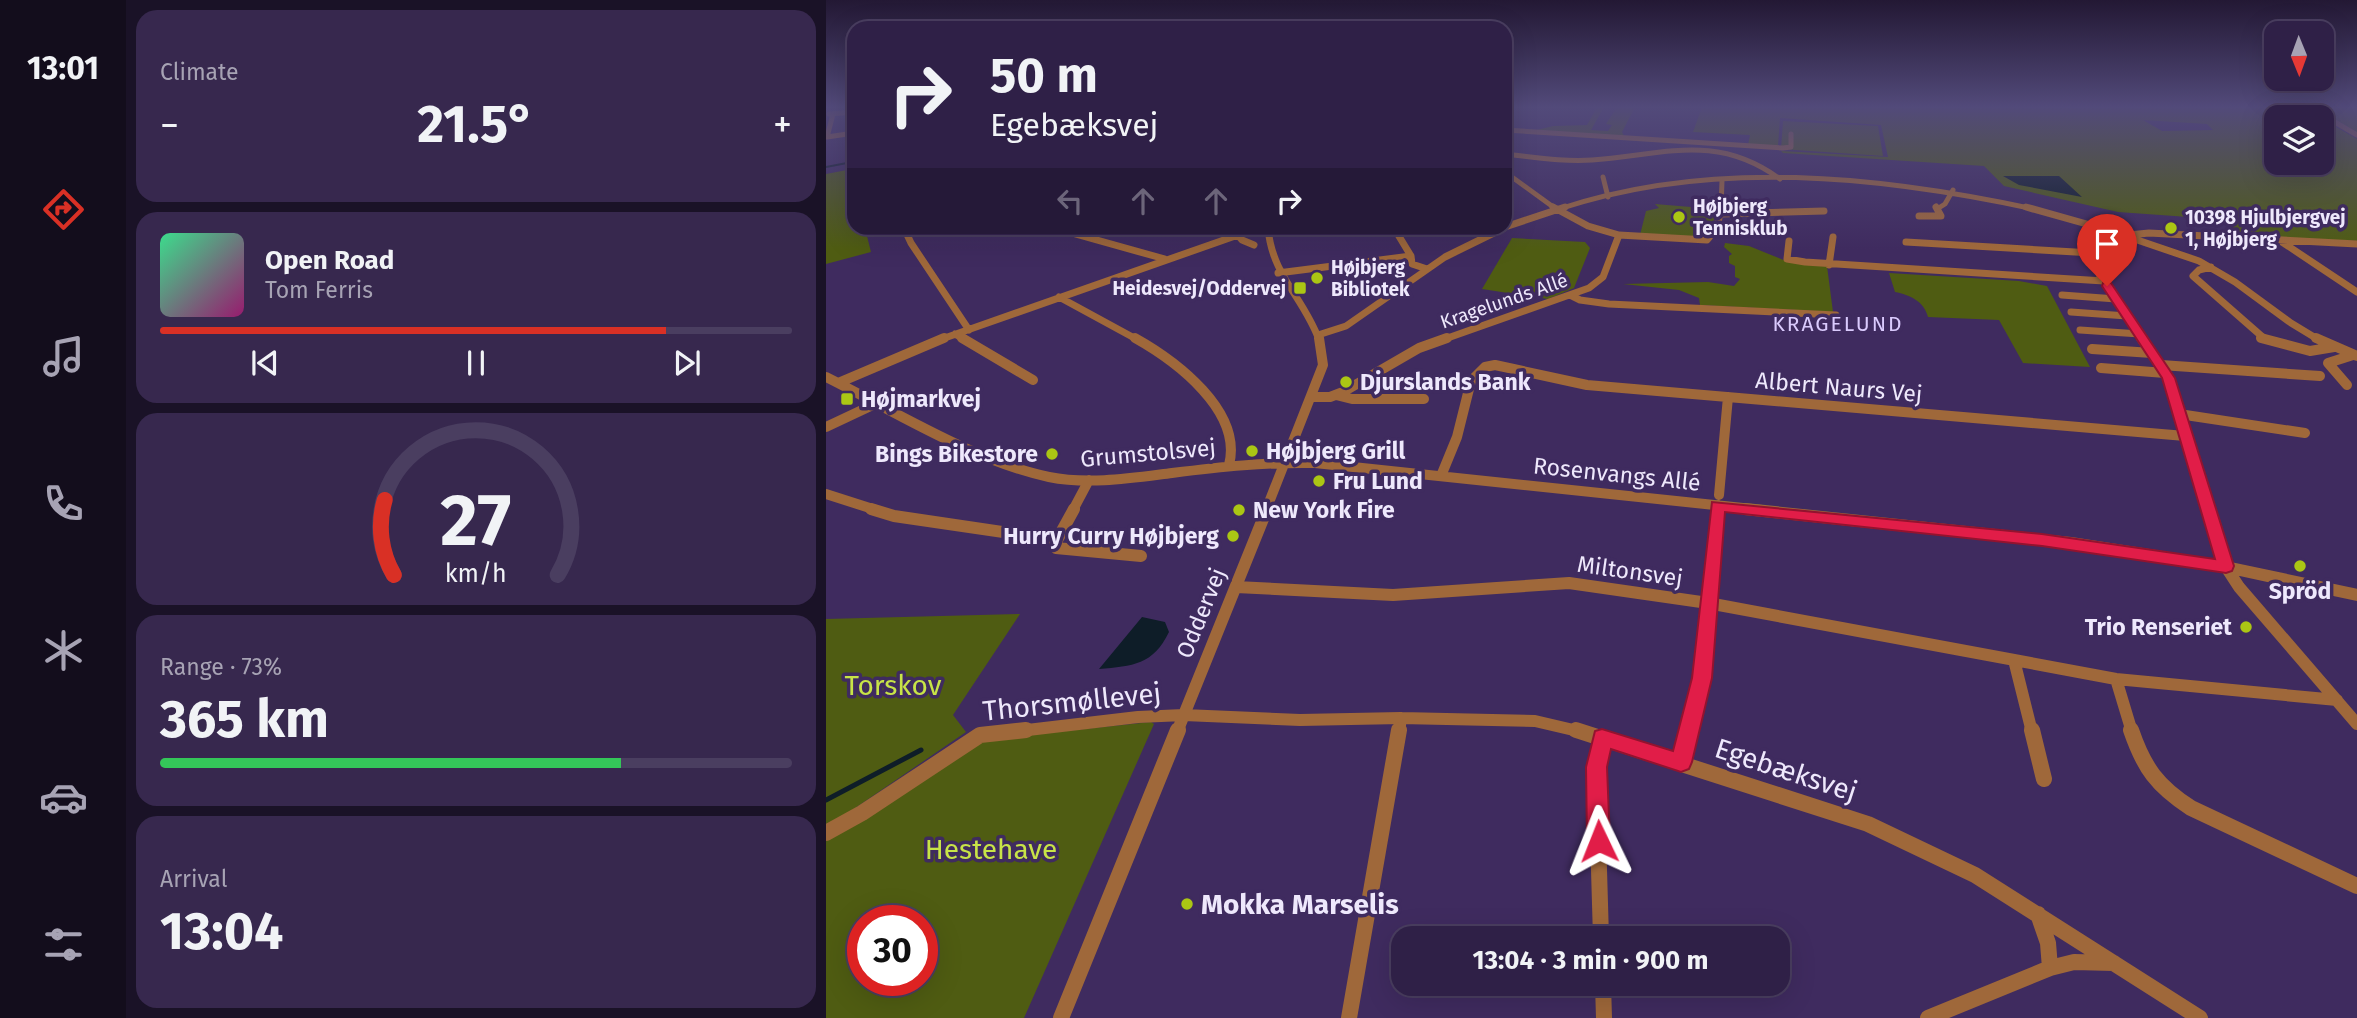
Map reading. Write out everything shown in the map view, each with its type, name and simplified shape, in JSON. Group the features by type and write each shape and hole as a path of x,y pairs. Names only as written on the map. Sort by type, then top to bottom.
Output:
{"street":[{"path":"1512,155 1590,160 1632,155"},
{"path":"1726,155 1751,161 1780,178"},
{"path":"1512,177 1589,228 1619,235 1705,242 1718,229 1722,181"},
{"path":"1603,177 1608,197"},
{"path":"1512,224 1557,209 1608,197 1722,181 1780,178 1867,180 1953,190 2033,207 2130,237 2211,267 2241,285 2291,323 2355,356"},
{"path":"1919,216 1941,216 1936,207 1945,204 1953,190"},
{"path":"1721,214 1824,211"},
{"path":"2108,230 2110,232 2094,239 2092,253 2104,281 2163,369 2226,566 2239,587 2357,724"},
{"path":"2130,237 2146,233 2357,244"},
{"path":"907,235 969,330"},
{"path":"1079,235 1165,259"},
{"path":"838,383 955,334 1225,235"},
{"path":"1239,235 1245,242 1254,245"},
{"name":"Oddervej","path":"1060,1018 1236,587 1323,365 1324,352 1318,335 1279,273 1269,250 1268,235"},
{"path":"1399,235 1415,266 1427,269"},
{"path":"1318,335 1346,326 1427,269 1487,235"},
{"name":"Kragelunds Allé","path":"1311,397 1336,395 1419,348 1570,295 1601,281 1619,235"},
{"path":"1829,265 1833,237"},
{"path":"2280,240 2357,292"},
{"path":"1789,241 1787,259 1829,265 2104,281"},
{"path":"1906,242 2092,253"},
{"path":"1279,273 1411,256"},
{"path":"2211,267 2194,273 2193,276 2262,339 2310,351 2334,347"},
{"path":"1570,295 1580,300 1609,304 1836,315"},
{"path":"2062,295 2116,299"},
{"path":"1059,297 1165,355 1189,372 1202,385 1230,437 1232,455 1229,466"},
{"path":"2071,312 2127,316"},
{"path":"2080,330 2140,334"},
{"path":"955,334 1032,380"},
{"path":"2092,349 2152,353"},
{"path":"2347,385 2328,363 2355,356"},
{"name":"Albert Naurs Vej","path":"1441,476 1457,437 1471,381 1485,367 1492,365 1587,385 2185,436"},
{"path":"2101,368 2320,376"},
{"name":"Grumstolsvej","path":"826,377 998,463 1051,477 1089,480 1129,478 1286,461"},
{"path":"1336,395 1352,399 1424,400"},
{"path":"1681,762 1702,678 1728,397"},
{"path":"826,427 877,403"},
{"path":"2179,414 2305,433"},
{"name":"Rosenvangs Allé","path":"1286,461 1718,500 2042,540 2226,566 2357,594"},
{"path":"1089,480 1056,540 1056,548 1142,556"},
{"path":"826,494 894,516 1056,540"},
{"name":"Miltonsvej","path":"1236,587 1393,595 1544,582 1569,583 1708,603 2116,679 2337,700"},
{"path":"2014,660 2044,779"},
{"path":"2116,679 2143,757 2154,778 2168,793 2191,808 2357,886"},
{"name":"Egebæksvej","path":"1184,715 1300,720 1401,718 1535,722 1567,727 1868,824 1909,842 1975,875 2200,1018"},
{"name":"Thorsmøllevej","path":"826,833 862,813 980,735 1138,717 1184,715"},
{"path":"1349,1018 1401,718"},
{"path":"1601,926 1597,767 1602,738"},
{"path":"2038,914 2048,943 2050,968"},
{"path":"1928,1018 2050,968 2074,962 2114,963"},
{"path":"1603,996 1604,1018"}],"green space":[{"path":"1806,155 1888,157 1887,155 2264,155 2264,175 2334,175 2334,155 2357,155 2357,241 2242,237 2217,219 2118,212 2004,186 1984,166"},
{"path":"847,170 847,235 867,235 871,252 826,264 826,174"},
{"name":"Højbjerg Tennisklub","path":"1655,204 1715,209 1714,223 1705,238 1640,235 1646,211 1659,208"},
{"path":"1512,238 1585,242 1590,248 1574,288 1548,299 1482,289"},
{"path":"1725,243 1749,246 1786,261 1827,266 1833,312 1700,305 1699,298 1679,290 1623,284 1708,282 1734,286 1740,279 1735,277 1735,266 1729,263 1729,256 1732,254 1724,247"},
{"path":"1889,273 2019,281 2047,286 2090,367 2023,363 1999,320 1928,317 1916,300 1895,292"},
{"name":"Torskov","path":"1020,614 953,715 966,732 826,828 826,619"},
{"name":"Hestehave","path":"1151,722 1154,724 1024,1018 826,1018 826,839 974,744 1000,738"}],"water":[{"path":"2003,176 2059,176 2082,197 2019,185"},
{"path":"1142,617 1165,622 1169,632 1163,643 1141,662 1099,669"}],"waterway":[{"path":"826,167 847,163"},
{"path":"826,800 921,750"}],"place":[{"name":"Højbjerg Tennisklub","path":"1679,217"},
{"name":"10398 Hjulbjergvej 1, Højbjerg","path":"2171,228"},
{"name":"Højbjerg Bibliotek","path":"1317,278"},
{"name":"Heidesvej/Oddervej","path":"1300,288"},
{"name":"Djurslands Bank","path":"1346,382"},
{"name":"Højmarkvej","path":"847,399"},
{"name":"Højbjerg Grill","path":"1252,451"},
{"name":"Bings Bikestore","path":"1052,454"},
{"name":"Fru Lund","path":"1319,481"},
{"name":"New York Fire","path":"1239,510"},
{"name":"Hurry Curry Højbjerg","path":"1233,536"},
{"name":"Spröd","path":"2300,566"},
{"name":"Trio Renseriet","path":"2246,627"},
{"name":"Mokka Marselis","path":"1187,904"}],"district":[{"name":"KRAGELUND","path":"1838,324"}],"route":[{"path":"1599,841 1597,767 1602,738 1681,762 1702,678 1718,506 2042,540 2226,566 2168,378 2107,286"}]}
